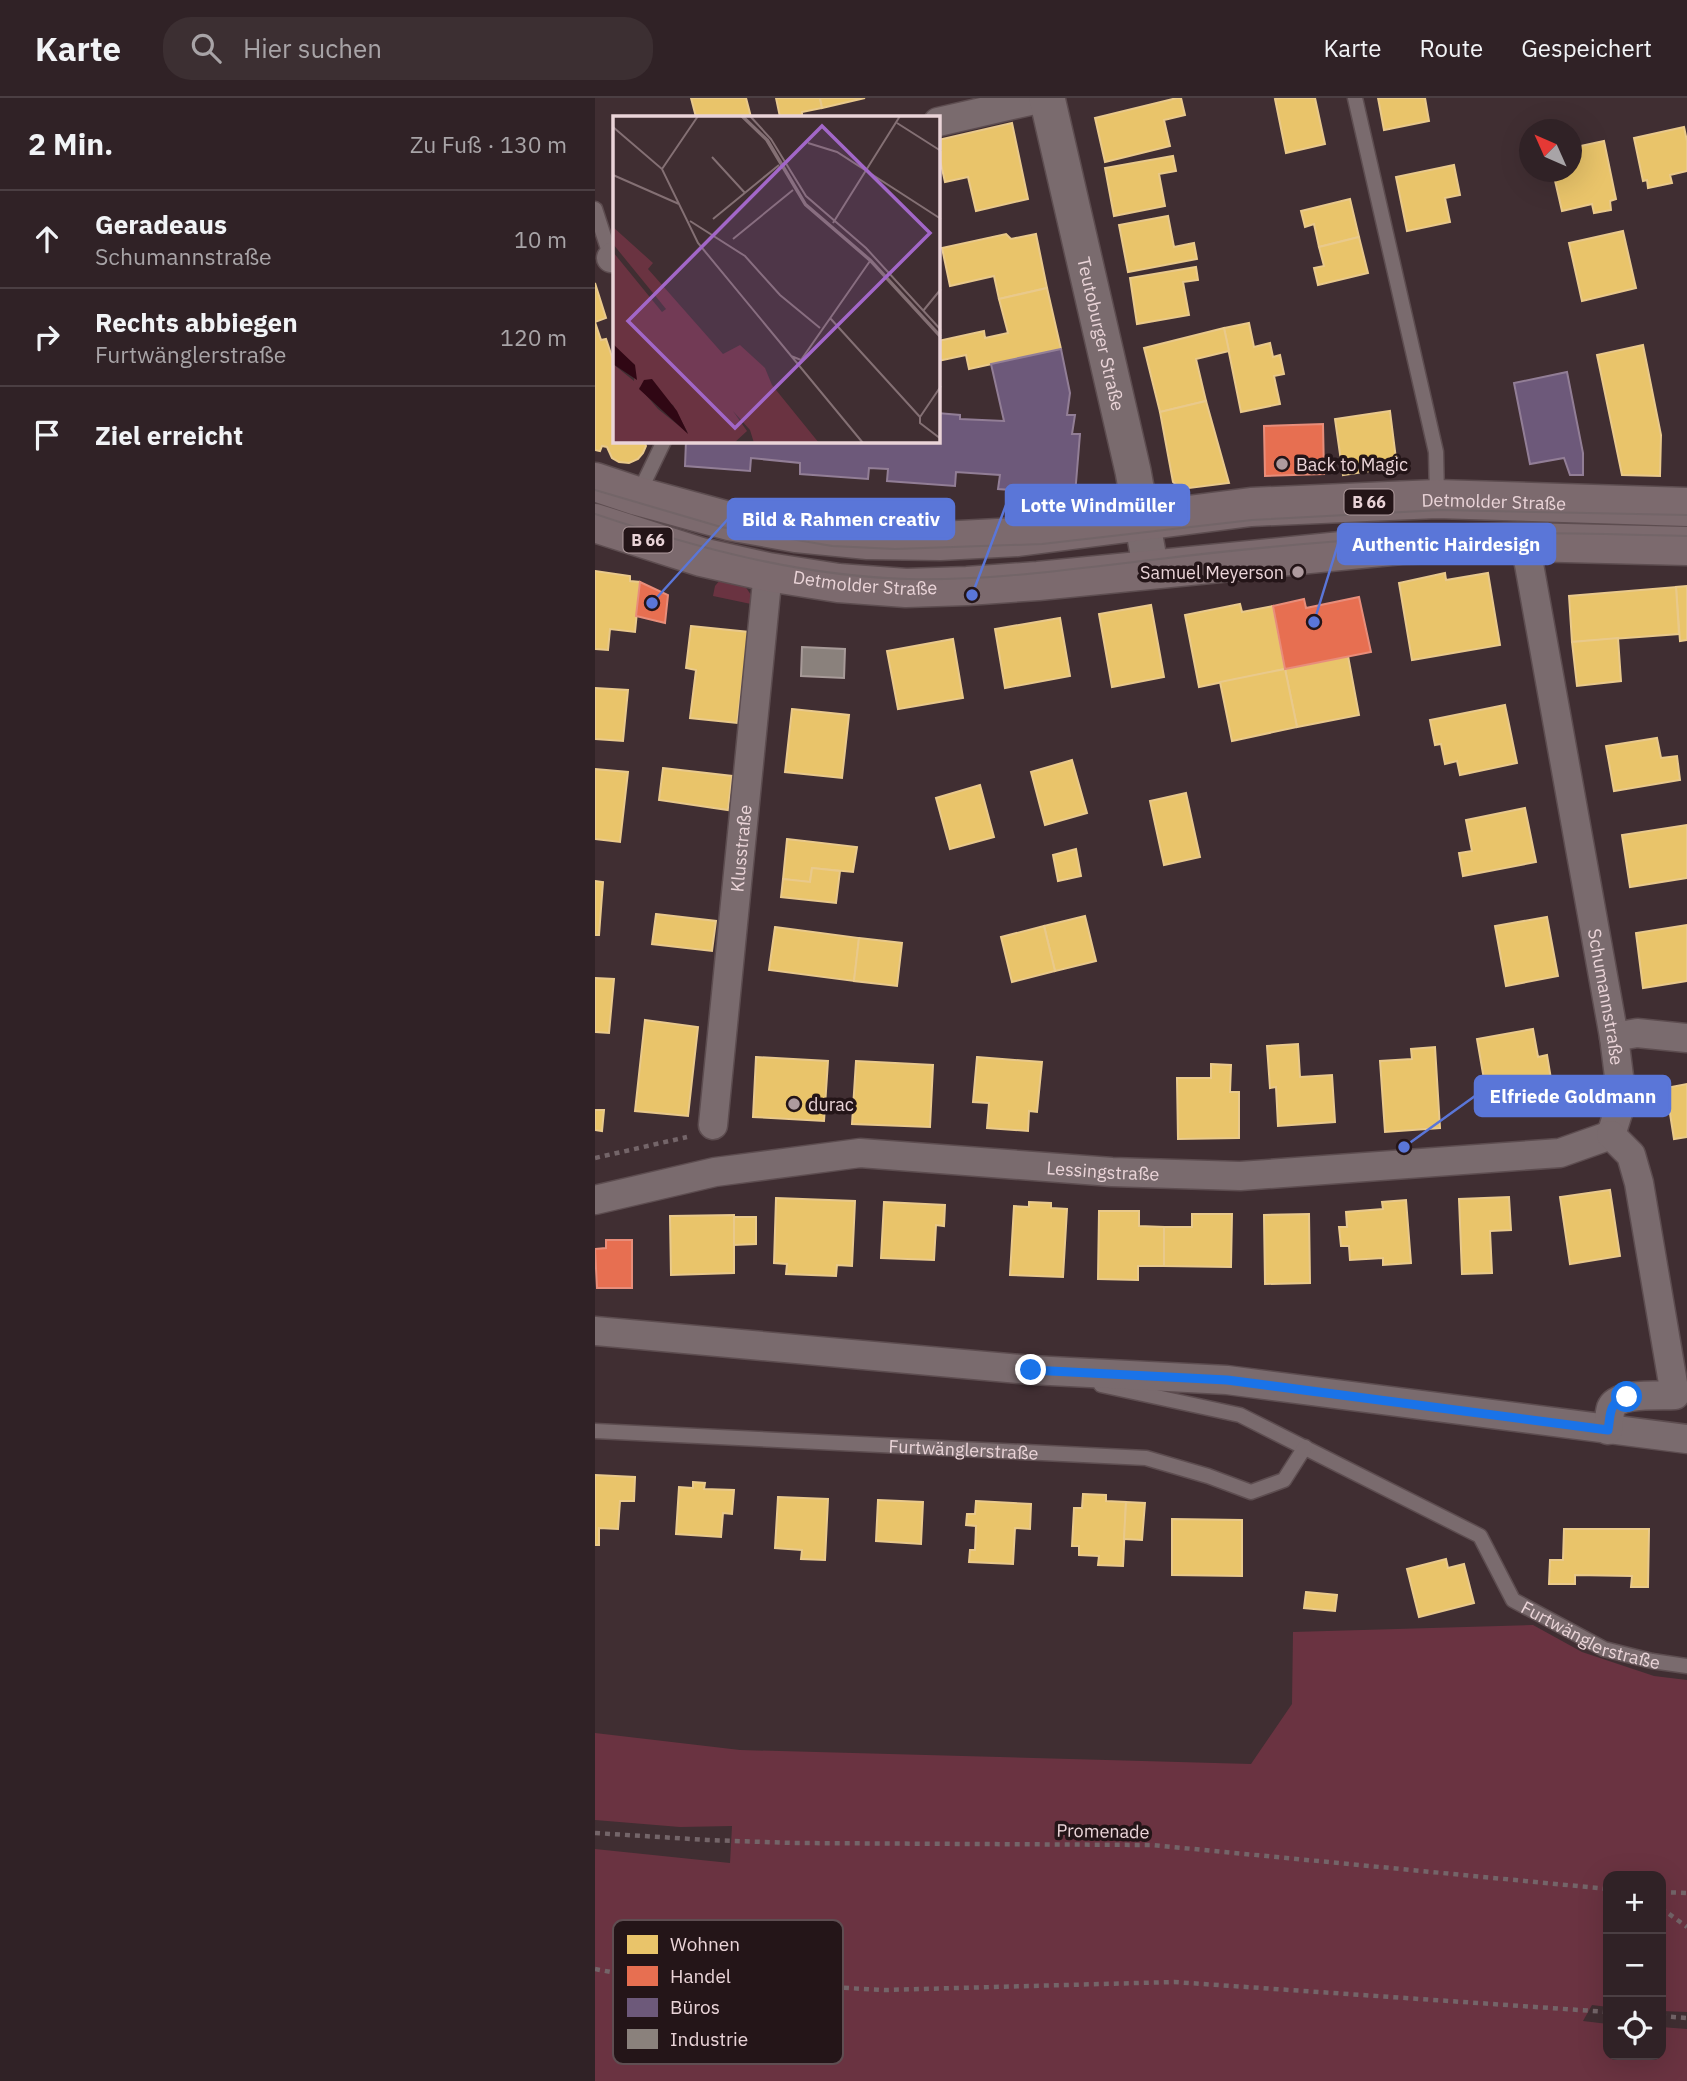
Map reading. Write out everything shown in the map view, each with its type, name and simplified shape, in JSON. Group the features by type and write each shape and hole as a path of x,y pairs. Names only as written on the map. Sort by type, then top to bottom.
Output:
{"main road":[{"name":"Detmolder Straße","path":"595,482 637,496 742,523 796,533 868,540 940,541 1019,537 1251,507 1437,499 1687,507"},
{"name":"Detmolder Straße","path":"595,523 701,557 768,572 838,583 906,588 1015,583 1401,545 1525,542 1687,546"}],"street":[{"path":"940,122 1045,98"},
{"name":"Teutoburger Straße","path":"1045,98 1133,471 1150,570"},
{"name":"Schumannstraße","path":"1525,542 1614,1037 1622,1100 1611,1135"},
{"name":"Klusstraße","path":"713,1125 768,572"},
{"path":"1614,1037 1637,1033 1687,1038"},
{"path":"1608,1430 1611,1408 1617,1401 1627,1397 1675,1395 1639,1183 1631,1155 1611,1135"},
{"name":"Lessingstraße","path":"595,1200 715,1172 860,1153 1112,1172 1240,1176 1560,1153 1611,1135"},
{"name":"Furtwänglerstraße","path":"595,1331 1031,1370 1227,1380 1687,1439"}],"lane":[{"path":"1355,98 1436,452 1437,499"},
{"path":"595,209 613,260"},
{"path":"637,496 663,443"},
{"name":"Furtwänglerstraße","path":"1031,1370 1240,1415 1480,1536 1513,1600 1604,1649 1652,1661 1687,1666"},
{"name":"Furtwänglerstraße","path":"595,1431 1146,1458 1251,1492 1284,1480 1305,1447"}],"path":[{"path":"595,1158 700,1133 705,1125 713,1125"},
{"name":"Promenade","path":"595,1833 794,1843 1152,1845 1603,1889"},
{"path":"1666,1892 1687,1893"},
{"path":"1666,1912 1687,1927"},
{"path":"595,1969 613,1972"},
{"path":"843,1988 885,1990 1174,1982 1603,2012"},
{"path":"1666,2016 1687,2018"}],"shaded area":[{"path":"720,580 745,586 751,595 751,604 713,596 715,586"},
{"path":"1533,1625 1582,1652 1654,1676 1687,1680 1687,2012 1666,2011 1666,1871 1603,1871 1603,2006 1592,2005 1583,2021 1603,2023 1603,2060 1666,2060 1666,2027 1687,2029 1687,2081 595,2081 595,1849 730,1863 732,1826 680,1827 595,1820 595,1733 740,1750 1251,1764 1292,1704 1293,1632"}],"building: Wohnen":[{"path":"691,98 746,98 751,116 696,116"},
{"path":"776,98 820,98 822,108 802,112 802,116 780,116"},
{"path":"820,98 865,98 822,108"},
{"path":"1181,98 1185,115 1164,120 1170,146 1105,162 1095,118"},
{"path":"1315,98 1325,144 1286,153 1275,99"},
{"path":"1378,98 1425,98 1429,121 1384,130"},
{"path":"1012,123 1028,199 976,211 968,177 945,182 940,160 940,140"},
{"path":"1684,127 1687,171 1670,175 1672,183 1648,188 1647,180 1643,181 1634,138"},
{"path":"1604,141 1616,199 1610,201 1611,210 1594,213 1592,204 1562,211 1555,182 1582,182 1582,146"},
{"path":"1173,156 1176,171 1159,174 1165,206 1114,216 1105,168"},
{"path":"1454,165 1460,195 1445,198 1450,222 1407,231 1396,177"},
{"path":"1350,199 1359,237 1319,247 1314,224 1305,227 1301,211"},
{"path":"1168,216 1174,247 1194,243 1197,259 1128,272 1119,225"},
{"path":"1623,231 1636,288 1582,301 1569,243"},
{"path":"1006,234 1011,239 1036,234 1047,288 999,299 994,276 950,286 942,248"},
{"path":"1359,237 1368,273 1318,285 1314,268 1324,266 1319,247"},
{"path":"1196,267 1198,280 1183,282 1189,315 1137,324 1130,278"},
{"path":"595,283 606,318 595,322"},
{"path":"1047,288 1061,349 969,369 966,355 940,361 940,341 984,331 985,338 1008,333 999,299"},
{"path":"595,322 601,340 606,339 613,360 613,443 645,443 646,446 638,459 629,463 612,458 607,447 602,446 600,451 595,450"},
{"path":"1249,323 1254,347 1270,343 1273,357 1280,355 1284,374 1274,376 1280,404 1241,412 1224,328"},
{"path":"1224,328 1229,351 1196,359 1206,401 1160,412 1144,348"},
{"path":"1643,345 1661,435 1660,476 1622,475 1597,355"},
{"path":"1206,401 1229,483 1181,489 1173,482 1160,412"},
{"path":"1390,411 1397,467 1343,475 1335,419"},
{"path":"595,571 630,576 630,581 640,582 635,632 610,629 608,650 595,649"},
{"path":"1445,573 1446,580 1488,573 1500,645 1412,660 1399,583"},
{"path":"1687,586 1687,640 1680,641 1676,587"},
{"path":"1676,587 1679,634 1572,642 1569,596"},
{"path":"1240,604 1242,612 1273,606 1285,669 1199,687 1185,615"},
{"path":"1151,605 1164,677 1112,687 1099,614"},
{"path":"1060,618 1070,676 1005,688 995,629"},
{"path":"691,626 749,632 737,723 690,718 696,670 686,668"},
{"path":"1618,638 1621,681 1577,686 1572,642"},
{"path":"953,639 963,698 898,709 887,651"},
{"path":"1348,656 1359,715 1297,727 1285,669"},
{"path":"1285,669 1297,727 1232,741 1220,682"},
{"path":"595,688 628,690 623,741 595,739"},
{"path":"1505,705 1517,763 1460,775 1457,761 1445,764 1441,744 1435,745 1430,720"},
{"path":"792,709 849,715 842,778 785,772"},
{"path":"1657,738 1661,758 1677,756 1680,780 1614,791 1606,746"},
{"path":"1072,760 1087,813 1045,825 1031,772"},
{"path":"663,768 732,776 728,810 659,800"},
{"path":"595,769 628,772 620,842 595,839"},
{"path":"980,785 994,837 950,849 936,798"},
{"path":"1186,793 1200,857 1164,865 1150,801"},
{"path":"1525,808 1536,862 1463,876 1459,853 1472,851 1466,820"},
{"path":"1687,825 1687,878 1630,887 1622,835"},
{"path":"787,839 857,847 853,872 812,868 810,882 783,879"},
{"path":"1076,849 1081,876 1058,881 1053,855"},
{"path":"812,868 840,871 836,903 781,897 783,879 810,882"},
{"path":"595,881 603,882 599,935 595,935"},
{"path":"656,914 716,921 712,951 652,944"},
{"path":"1085,916 1096,961 1055,971 1044,926"},
{"path":"1547,917 1558,976 1506,986 1495,926"},
{"path":"1687,925 1687,981 1643,988 1636,933"},
{"path":"1044,926 1055,971 1012,982 1001,937"},
{"path":"775,927 859,938 854,981 769,970"},
{"path":"859,938 902,943 897,986 854,981"},
{"path":"595,978 614,979 609,1033 595,1032"},
{"path":"645,1020 698,1027 688,1116 635,1111"},
{"path":"1533,1029 1538,1057 1547,1055 1551,1079 1486,1091 1477,1039"},
{"path":"1298,1044 1300,1077 1332,1075 1335,1122 1278,1126 1276,1087 1270,1088 1267,1046"},
{"path":"1435,1047 1440,1128 1385,1132 1380,1061 1412,1059 1411,1049"},
{"path":"756,1057 828,1061 824,1121 753,1117"},
{"path":"977,1057 1042,1062 1037,1112 1029,1111 1028,1131 987,1128 989,1103 973,1102"},
{"path":"856,1061 933,1065 930,1127 852,1124"},
{"path":"1211,1064 1231,1065 1230,1092 1239,1092 1239,1138 1178,1139 1177,1078 1211,1078"},
{"path":"1687,1084 1687,1137 1674,1139 1666,1088"},
{"path":"595,1110 604,1110 602,1131 595,1130"},
{"path":"1610,1190 1620,1256 1570,1264 1560,1197"},
{"path":"1509,1197 1511,1230 1490,1231 1492,1273 1462,1274 1459,1199"},
{"path":"776,1198 855,1201 852,1266 837,1265 836,1276 786,1274 787,1264 774,1263"},
{"path":"1406,1200 1411,1263 1383,1265 1383,1258 1350,1260 1349,1246 1341,1246 1339,1227 1347,1227 1346,1212 1383,1209 1382,1202"},
{"path":"884,1202 945,1205 944,1226 936,1225 934,1260 881,1258"},
{"path":"1029,1202 1051,1203 1051,1208 1067,1209 1063,1277 1010,1275 1014,1206 1029,1207"},
{"path":"1099,1211 1139,1211 1139,1226 1164,1227 1164,1266 1138,1266 1138,1280 1098,1279"},
{"path":"1192,1214 1232,1214 1231,1267 1164,1266 1164,1227 1192,1227"},
{"path":"1309,1214 1310,1283 1265,1284 1264,1215"},
{"path":"734,1215 734,1273 671,1275 670,1216"},
{"path":"734,1217 756,1217 756,1244 734,1245"},
{"path":"595,1475 635,1477 634,1501 620,1501 618,1529 599,1528 599,1545 595,1545"},
{"path":"693,1482 705,1483 704,1489 734,1490 732,1514 723,1513 721,1537 676,1534 679,1487 693,1488"},
{"path":"1083,1494 1106,1495 1106,1501 1126,1502 1123,1566 1098,1565 1099,1556 1079,1555 1079,1546 1072,1546 1074,1508 1082,1508"},
{"path":"778,1497 828,1499 825,1560 801,1559 802,1550 775,1548"},
{"path":"878,1500 923,1502 921,1544 876,1541"},
{"path":"976,1501 1031,1504 1030,1529 1015,1528 1013,1564 969,1562 970,1550 975,1550 976,1526 966,1525 967,1514 975,1514"},
{"path":"1126,1502 1145,1503 1142,1540 1124,1539"},
{"path":"1172,1519 1242,1520 1242,1576 1172,1575"},
{"path":"1564,1529 1649,1529 1648,1587 1631,1587 1632,1576 1575,1575 1575,1584 1549,1584 1550,1560 1563,1560"},
{"path":"1446,1559 1448,1568 1464,1564 1474,1603 1419,1617 1407,1569"},
{"path":"1306,1592 1337,1595 1335,1611 1304,1608"}],"building: Handel":[{"path":"1323,424 1324,474 1265,476 1264,426"},
{"path":"640,582 668,595 665,623 636,616"},
{"path":"1359,597 1371,652 1285,669 1273,606 1304,599 1306,608"},
{"path":"606,1240 632,1240 632,1288 597,1288 595,1249 606,1248"}],"building: Büros":[{"path":"1061,349 1070,393 1067,415 1075,415 1072,434 1080,434 1075,495 998,489 1000,475 956,472 955,486 887,481 888,469 869,468 868,479 800,474 800,463 751,458 750,471 685,466 686,443 940,443 940,413 960,415 960,419 1004,421 991,364"},
{"path":"1567,372 1583,453 1583,475 1570,475 1564,458 1530,464 1514,383"}],"building: Industrie":[{"path":"802,647 845,649 844,678 801,676"}],"tram line":[{"path":"595,490 721,527 832,546 895,549 1042,544 1252,520 1441,510 1687,515"},
{"path":"595,514 671,538 749,558 828,572 908,579 999,576 1275,547 1435,535 1543,533 1687,536"}],"place":[{"name":"Back to Magic","path":"1282,464"},
{"name":"Samuel Meyerson","path":"1298,572"},
{"name":"Lotte Windmüller","path":"972,595"},
{"name":"Bild & Rahmen creativ","path":"652,603"},
{"name":"Authentic Hairdesign","path":"1314,622"},
{"name":"durac","path":"794,1104"},
{"name":"Elfriede Goldmann","path":"1404,1147"}],"route":[{"path":"1031,1370 1227,1380 1608,1430 1611,1408 1617,1401 1627,1397"}]}
